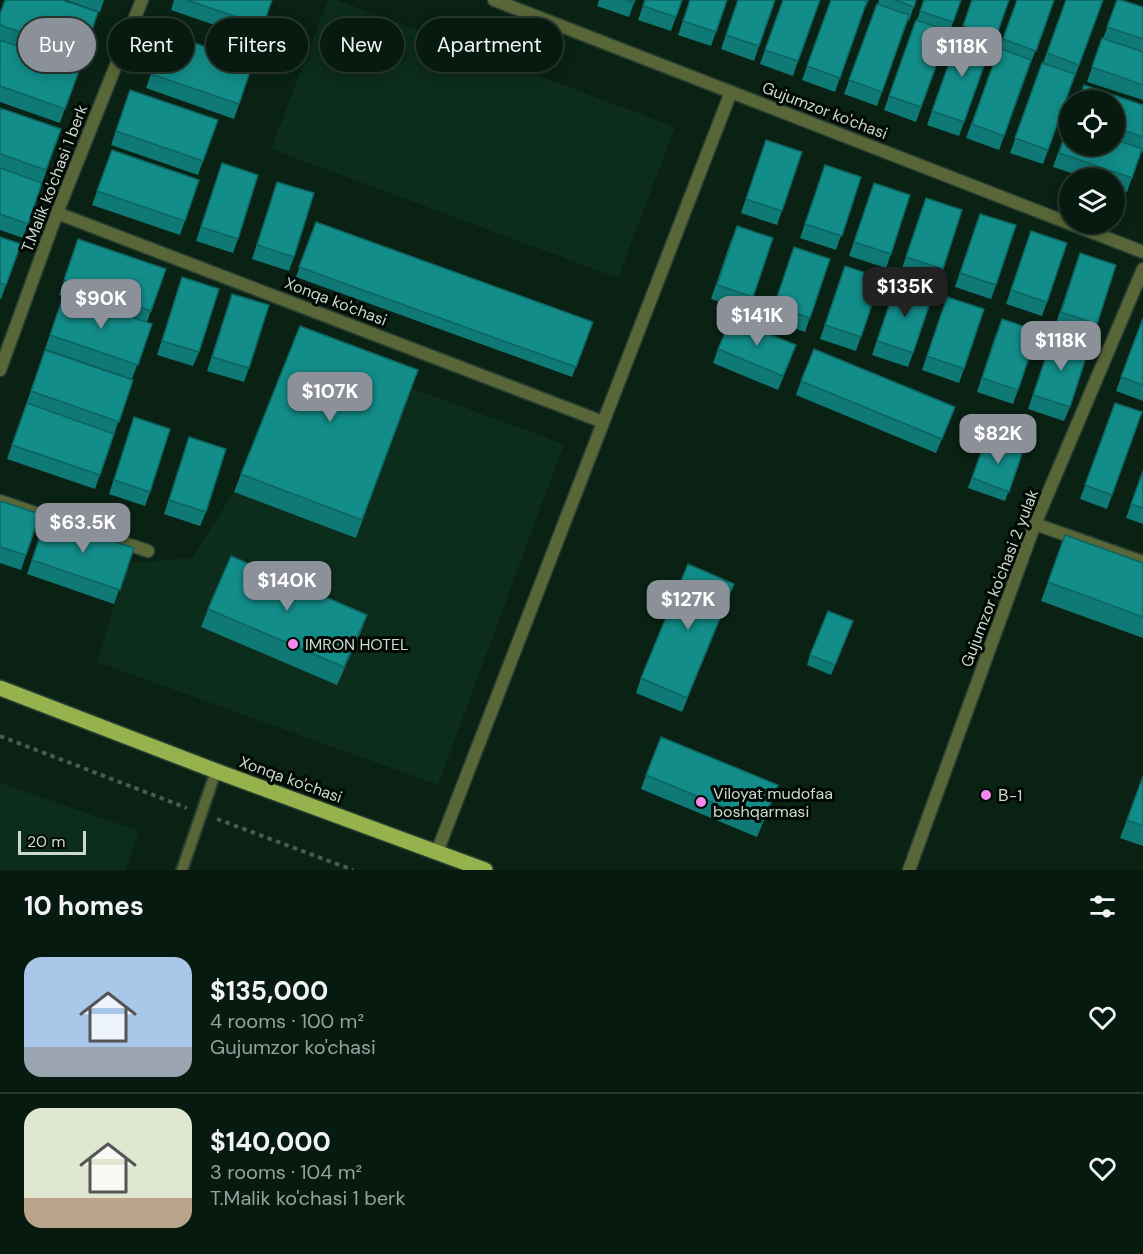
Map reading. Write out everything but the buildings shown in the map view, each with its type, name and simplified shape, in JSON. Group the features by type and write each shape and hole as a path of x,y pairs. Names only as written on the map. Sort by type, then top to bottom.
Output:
{"main road":[{"name":"Xonqa ko'chasi","path":"0,688 216,771 485,870"}],"street":[{"name":"T.Malik ko'chasi 1 berk","path":"0,370 57,213 142,0"},
{"name":"Gujumzor ko'chasi","path":"494,0 1143,252"},
{"path":"437,852 731,92"},
{"name":"Xonqa ko'chasi","path":"57,213 603,422"},
{"name":"Gujumzor ko'chasi 2 yulak","path":"909,870 1035,524 1143,269"},
{"path":"0,501 148,551"},
{"path":"1035,524 1143,562"}],"lane":[{"path":"182,870 216,771"}],"path":[{"path":"0,736 353,870"}],"shaded area":[{"path":"328,0 337,0 385,18 321,18"},
{"path":"320,21 320,72 404,72 404,25 416,30 416,72 529,72 675,127 618,278 271,149 300,72 308,72 308,52"},
{"path":"293,345 564,444 438,785 97,662 127,563 192,558 234,492"},
{"path":"0,783 139,831 126,870 0,870"}],"place":[{"name":"IMRON HOTEL","path":"293,644"},
{"name":"В-1","path":"986,795"},
{"name":"Viloyat mudofaa boshqarmasi","path":"701,802"}]}
